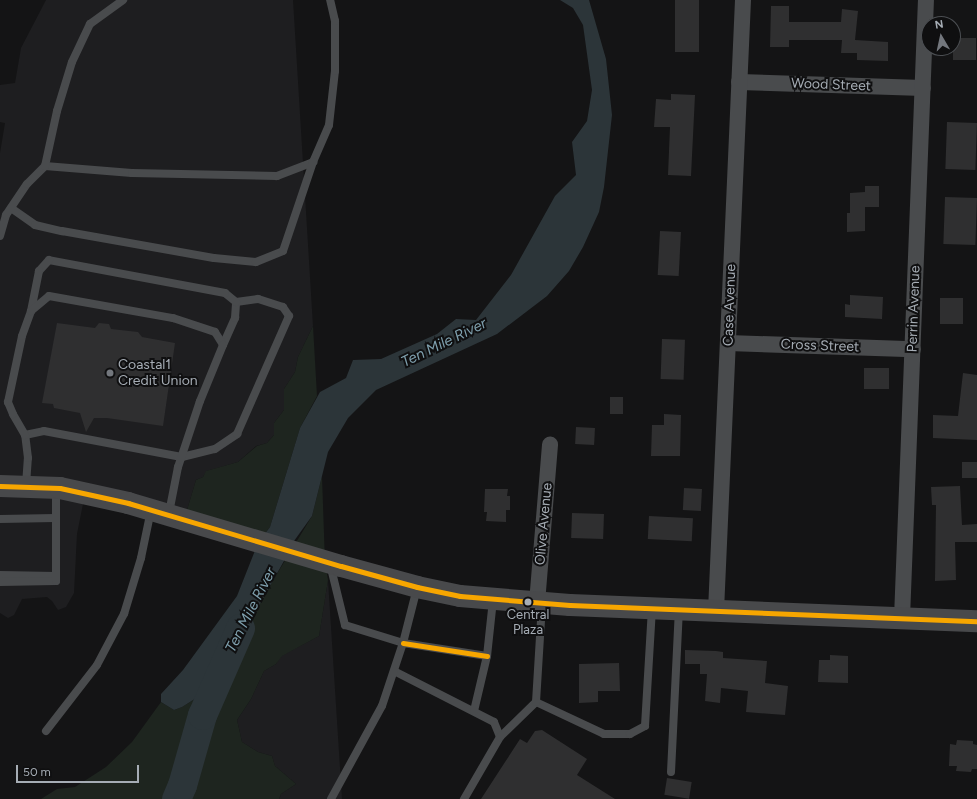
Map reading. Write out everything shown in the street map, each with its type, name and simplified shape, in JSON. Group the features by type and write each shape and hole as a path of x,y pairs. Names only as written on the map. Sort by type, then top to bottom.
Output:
{"main road":[{"path":"0,486 56,488 160,512 417,587 460,596 540,603 977,621"}],"street":[{"name":"Case Avenue","path":"716,611 743,0"},
{"name":"Perrin Avenue","path":"902,618 926,0"},
{"name":"Wood Street","path":"739,82 922,88"},
{"name":"Cross Street","path":"728,342 913,349"},
{"name":"Olive Avenue","path":"540,603 550,445"}],"lane":[{"path":"0,236 6,215 27,184 45,166 59,104 72,62 90,24 123,0"},
{"path":"11,208 35,225 214,258 256,262 283,251 313,162 329,125 335,71 335,21 330,0"},
{"path":"45,166 132,173 277,176 313,162"},
{"path":"25,435 44,431 182,457 215,449 237,434 289,316 283,307 258,299 236,302 225,293 49,260 40,271 31,311 22,336 8,402 25,435 28,458 26,486"},
{"path":"31,311 49,296 84,301 180,320 215,332 223,345"},
{"path":"46,731 97,665 124,614 140,558 182,457 200,401 235,318 236,302"},
{"path":"0,582 56,581 56,488"},
{"path":"0,519 56,518"},
{"path":"320,559 344,625 403,643 487,656"},
{"path":"0,575 56,576"},
{"path":"331,799 382,706 403,643 417,587"},
{"path":"474,711 487,656 494,599"},
{"path":"464,799 500,736 536,702 540,603"},
{"path":"536,702 604,734 630,734 645,726 652,608"},
{"path":"671,772 679,609"},
{"path":"394,671 494,722 500,736"}],"shaded area":[{"path":"46,0 293,0 313,326 298,357 295,372 284,389 284,410 274,423 274,435 267,443 256,446 238,462 207,471 203,477 196,480 184,520 84,499 77,534 74,593 66,607 58,610 52,601 47,597 22,599 14,615 8,618 0,613 0,153 5,123 0,122 0,85 15,83 21,48"},
{"path":"313,326 317,396 300,428 270,527 258,543 184,520 196,480 203,477 206,471 238,462 257,446 267,443 274,435 274,423 284,410 284,389 295,372 298,357"},
{"path":"322,476 325,563 328,580 319,636 282,656 276,664 264,671 251,699 237,720 242,742 258,752 272,756 275,766 296,784 281,794 279,799 41,799 57,789 75,787 106,767 132,742 161,702 174,710 182,707 201,695 212,681 312,516"},
{"path":"328,580 342,799 279,799 281,794 296,784 275,766 272,756 258,752 242,742 237,720 251,699 264,671 276,664 281,656 319,636"}],"water":[{"path":"560,0 589,0 606,59 612,115 604,187 599,212 583,247 569,271 547,296 497,334 376,390 348,418 328,452 312,516 289,548 289,552 238,643 201,695 182,707 174,710 161,702 161,694 183,670 237,596 258,543 270,527 300,428 320,392 346,378 353,360 381,359 437,334 456,319 476,320 511,275 555,196 576,175 572,142 587,121 592,90 583,25 573,8"}],"building":[{"path":"675,0 699,0 699,52 675,52"},
{"path":"771,6 789,6 789,22 841,22 842,9 858,11 855,40 888,42 888,61 857,60 857,53 841,53 842,40 789,40 789,47 770,47"},
{"path":"961,38 976,38 976,60 953,60 953,56 961,56"},
{"path":"671,94 695,95 691,176 668,175 670,127 654,127 656,99 671,100"},
{"path":"947,122 977,123 975,170 945,169"},
{"path":"865,186 879,186 879,207 865,207 865,231 847,232 847,213 850,213 850,193 865,192"},
{"path":"945,197 977,198 975,245 943,244"},
{"path":"660,231 681,232 679,276 658,275"},
{"path":"850,295 883,297 882,319 845,317 845,304 850,305"},
{"path":"940,298 963,298 963,324 940,324"},
{"name":"Coastal1 Credit Union","path":"57,323 95,328 99,323 109,324 111,329 138,332 142,337 175,343 163,426 107,418 94,418 86,432 80,413 54,408 53,404 42,403"},
{"path":"662,339 685,340 684,380 661,379"},
{"path":"864,368 889,368 889,389 864,389"},
{"path":"963,373 977,375 977,440 933,438 933,415 958,416"},
{"path":"610,397 623,397 623,414 610,414"},
{"path":"664,414 681,415 680,456 651,456 652,425 664,425"},
{"path":"576,427 595,428 594,445 575,444"},
{"path":"962,462 977,462 977,478 962,478"},
{"path":"960,486 962,525 977,524 977,542 955,542 956,580 935,581 936,505 932,505 931,487"},
{"path":"684,488 702,489 701,511 683,510"},
{"path":"485,489 508,489 507,496 510,496 510,510 506,510 506,522 486,521 487,512 484,512"},
{"path":"572,513 604,514 603,539 571,538"},
{"path":"649,516 693,518 692,541 648,539"},
{"path":"685,650 716,651 723,652 723,658 767,661 765,683 788,686 785,715 746,712 748,691 721,688 720,703 705,701 707,674 700,674 700,664 685,664"},
{"path":"830,655 848,656 848,683 818,682 819,660 830,660"},
{"path":"619,663 620,691 598,691 598,702 579,703 579,664"},
{"path":"542,730 587,759 577,775 615,799 481,799 520,739 527,743 535,731"},
{"path":"957,740 973,741 973,744 977,745 977,769 972,769 971,772 956,771 957,766 949,766 950,744 956,745"},
{"path":"667,778 692,782 689,799 664,795"}],"waterway":[{"name":"Ten Mile River","path":"176,799 182,785 202,715 240,628"}],"transit line":[{"path":"0,486 60,488 128,503 341,566 417,587 460,596 570,605 977,621"},
{"path":"403,643 487,656"}],"place":[{"name":"Coastal1 Credit Union","path":"110,373"},
{"name":"Central Plaza","path":"528,602"}]}
